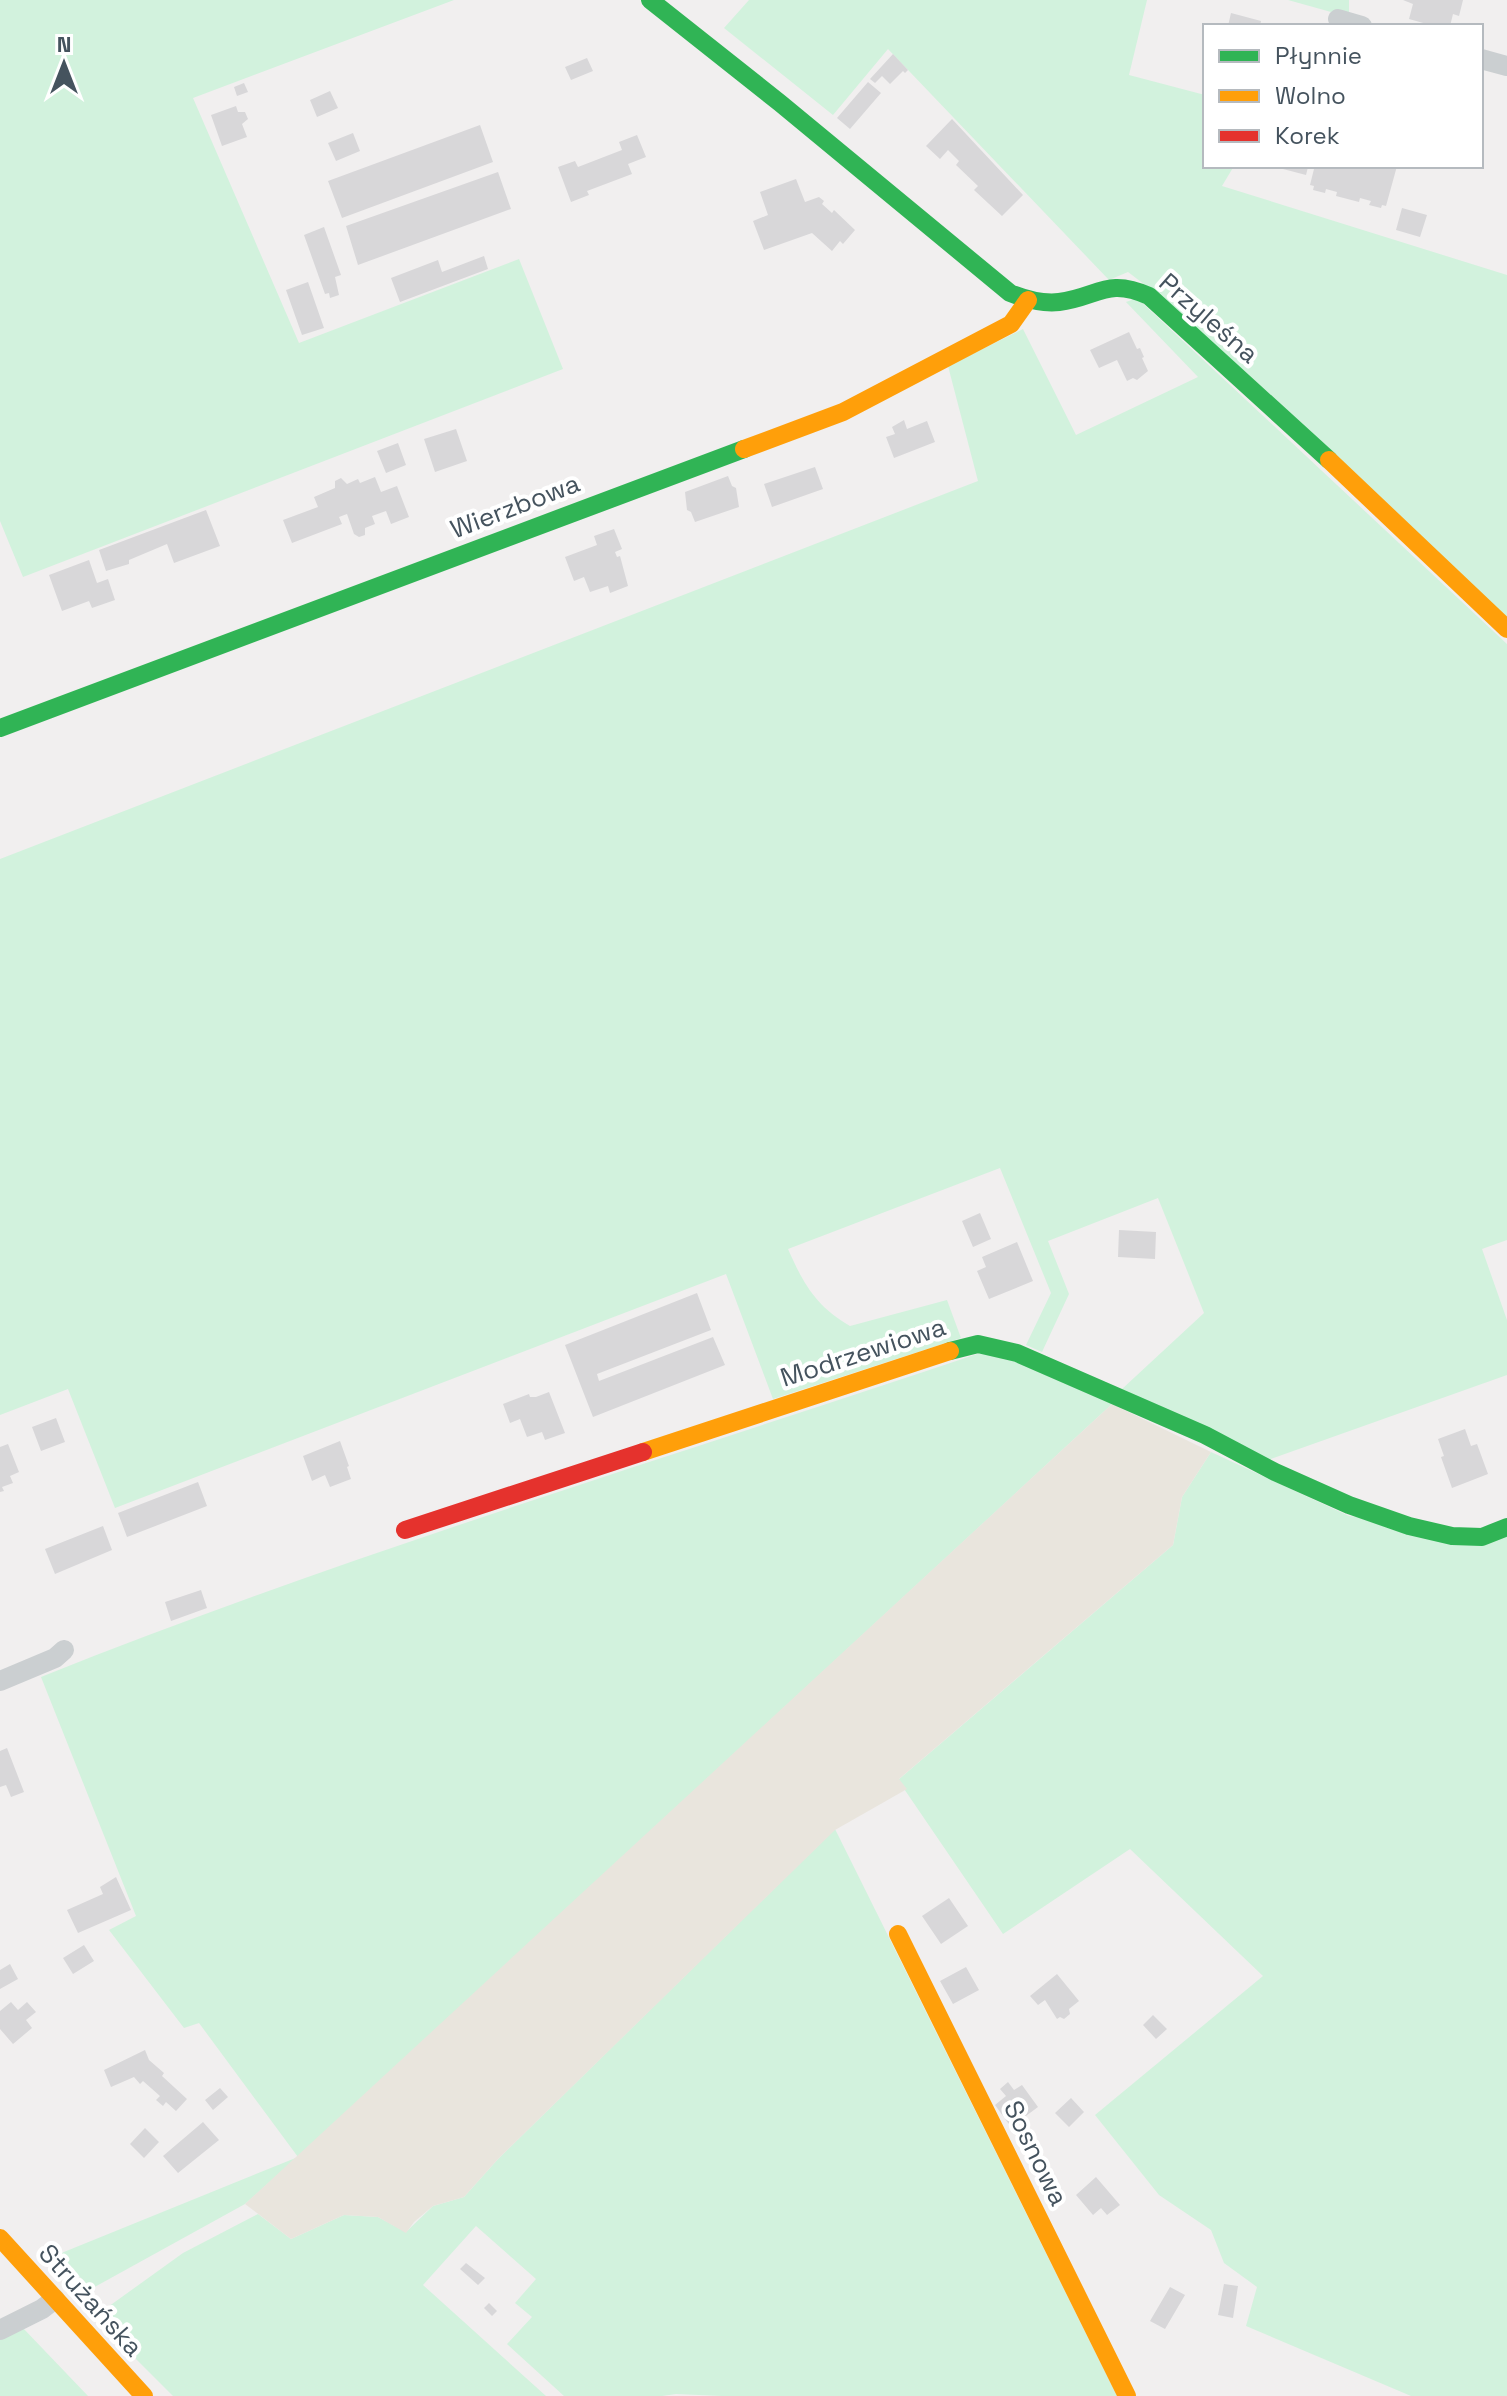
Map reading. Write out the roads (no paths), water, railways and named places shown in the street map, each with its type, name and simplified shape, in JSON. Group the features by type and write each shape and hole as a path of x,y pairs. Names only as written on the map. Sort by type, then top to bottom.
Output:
{"street":[{"path":"650,0 1010,293 1028,300"},
{"path":"1338,19 1355,24"},
{"path":"1483,60 1507,66"},
{"name":"Przyleśna","path":"1028,300 1055,303 1118,285 1133,287 1149,296 1347,476 1507,629"},
{"name":"Wierzbowa","path":"0,728 843,412 1011,324 1028,300"},
{"name":"Modrzewiowa","path":"405,1530 978,1344 1017,1353 1205,1435 1275,1472 1409,1526 1452,1536 1482,1537 1507,1527"},
{"path":"0,1681 55,1658 64,1650"},
{"name":"Sosnowa","path":"898,1934 1127,2396"},
{"name":"Strużańska","path":"0,2238 144,2396"},
{"path":"0,2330 55,2299"}]}
